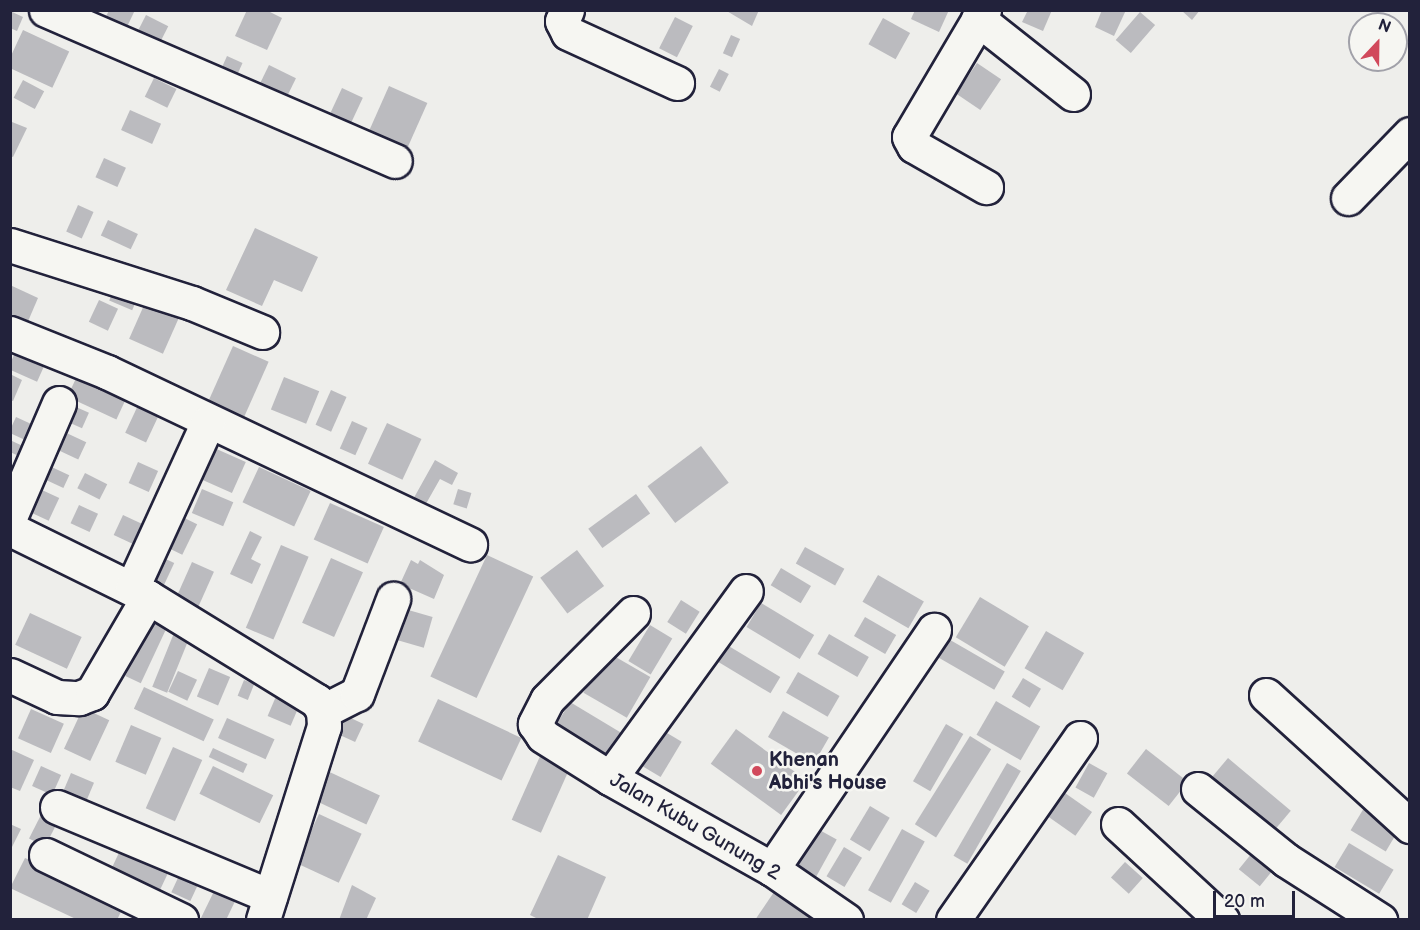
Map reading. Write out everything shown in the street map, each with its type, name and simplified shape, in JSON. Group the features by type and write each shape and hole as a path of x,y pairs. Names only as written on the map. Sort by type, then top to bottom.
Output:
{"street":[{"path":"46,10 395,161"},
{"path":"567,10 563,28 578,39 677,82"},
{"path":"986,187 914,146 909,137 981,15 1073,94"},
{"path":"1348,198 1410,134"},
{"path":"10,245 192,303 262,332"},
{"path":"10,333 107,372 208,422 470,544"},
{"path":"10,517 59,403"},
{"path":"10,675 57,697 79,698 92,693 140,592 208,422"},
{"path":"10,529 140,592 317,701 324,711 324,726 267,908 57,807"},
{"path":"610,778 746,591"},
{"path":"324,711 357,694 393,599"},
{"name":"Jalan Kubu Gunung 2","path":"633,613 536,715 535,724 543,736 610,778 772,869 846,920"},
{"path":"772,869 934,630"},
{"path":"1266,695 1410,826"},
{"path":"953,920 1080,738"},
{"path":"1198,789 1286,860 1380,920"},
{"path":"1118,825 1222,920"},
{"path":"46,855 181,920"}],"building":[{"path":"109,10 135,10 126,29 105,19"},
{"path":"247,10 266,10 282,18 267,50 235,36"},
{"path":"725,10 759,10 752,26"},
{"path":"915,10 949,10 939,32 911,19"},
{"path":"1028,10 1052,10 1043,31 1022,22"},
{"path":"1102,10 1126,10 1114,36 1095,27"},
{"path":"1181,10 1200,10 1192,20"},
{"path":"10,11 23,17 17,31 10,28"},
{"path":"1140,12 1155,25 1131,53 1116,40"},
{"path":"146,15 168,26 155,53 132,42"},
{"path":"675,17 693,26 677,57 659,48"},
{"path":"883,18 910,33 896,59 868,44"},
{"path":"23,30 69,52 52,88 10,68 10,58"},
{"path":"731,35 740,39 732,57 723,53"},
{"path":"227,56 243,63 235,79 220,72"},
{"path":"977,63 1001,79 980,110 956,94"},
{"path":"269,65 296,78 283,105 256,92"},
{"path":"719,69 729,74 720,92 710,87"},
{"path":"154,78 176,89 167,108 145,97"},
{"path":"23,80 44,91 35,109 14,98"},
{"path":"389,86 427,103 405,154 366,137"},
{"path":"342,88 363,98 351,123 330,113"},
{"path":"130,110 161,124 152,144 121,130"},
{"path":"12,122 27,128 13,157 10,156"},
{"path":"104,158 126,168 117,187 95,177"},
{"path":"78,205 94,212 82,238 66,231"},
{"path":"108,220 138,234 131,249 101,235"},
{"path":"255,228 318,257 302,292 274,280 262,306 226,290"},
{"path":"117,282 140,292 132,310 109,300"},
{"path":"10,285 38,298 26,326 10,319"},
{"path":"99,300 118,309 108,331 89,322"},
{"path":"145,303 179,318 163,354 129,339"},
{"path":"18,346 47,359 37,382 10,370 10,364"},
{"path":"233,346 269,362 239,429 203,414"},
{"path":"10,374 22,380 13,401 10,400"},
{"path":"78,374 127,397 116,419 67,397"},
{"path":"284,377 319,391 306,424 271,409"},
{"path":"331,390 347,397 331,432 316,425"},
{"path":"140,401 161,411 146,442 125,433"},
{"path":"67,403 89,413 82,428 60,419"},
{"path":"16,417 35,426 28,441 10,433"},
{"path":"352,421 368,428 355,455 340,448"},
{"path":"387,423 421,439 402,480 368,464"},
{"path":"60,430 86,442 78,459 52,447"},
{"path":"12,441 25,447 21,457 10,452"},
{"path":"701,446 729,483 675,523 647,486"},
{"path":"212,447 246,462 232,493 198,478"},
{"path":"435,460 458,473 452,485 440,479 423,509 411,503"},
{"path":"138,462 158,471 149,492 129,483"},
{"path":"43,463 69,475 63,488 37,476"},
{"path":"259,467 311,491 294,526 243,502"},
{"path":"85,473 107,484 100,499 77,488"},
{"path":"202,489 233,502 223,526 192,513"},
{"path":"458,489 471,493 467,508 453,504"},
{"path":"42,490 59,498 49,521 31,513"},
{"path":"636,494 650,513 602,548 588,529"},
{"path":"330,503 384,527 368,564 314,540"},
{"path":"79,505 98,514 90,532 71,523"},
{"path":"172,512 197,524 182,555 157,543"},
{"path":"123,515 147,526 137,546 114,535"},
{"path":"250,531 262,537 251,559 261,564 252,584 230,574"},
{"path":"281,545 309,557 273,640 246,628"},
{"path":"805,547 844,569 835,585 796,564"},
{"path":"577,550 604,586 567,614 540,578"},
{"path":"157,555 174,563 164,586 146,578"},
{"path":"487,555 533,577 477,698 430,676"},
{"path":"331,558 363,572 334,637 302,623"},
{"path":"411,560 418,564 420,560 444,575 434,599 400,584"},
{"path":"192,562 214,572 197,609 175,599"},
{"path":"781,568 811,586 801,603 771,585"},
{"path":"878,575 924,602 908,628 862,602"},
{"path":"980,597 1029,626 1005,667 956,637"},
{"path":"681,600 700,612 686,634 667,622"},
{"path":"761,603 814,635 800,659 747,627"},
{"path":"398,607 433,617 424,648 389,638"},
{"path":"30,613 82,637 67,669 15,645"},
{"path":"865,617 896,635 885,654 854,636"},
{"path":"152,619 167,626 141,683 125,676"},
{"path":"650,625 672,638 651,674 628,661"},
{"path":"1046,631 1084,653 1063,690 1024,668"},
{"path":"174,633 189,639 167,693 152,687"},
{"path":"829,634 869,657 857,677 818,654"},
{"path":"945,637 1005,672 994,690 934,655"},
{"path":"722,642 780,677 771,693 712,658"},
{"path":"607,652 650,677 627,718 584,693"},
{"path":"209,668 230,677 218,706 197,697"},
{"path":"178,671 197,680 187,701 168,692"},
{"path":"798,672 840,696 828,717 786,693"},
{"path":"1023,678 1041,689 1030,708 1012,697"},
{"path":"244,680 254,684 248,700 238,696"},
{"path":"144,687 214,720 204,741 134,709"},
{"path":"277,694 300,704 291,726 268,716"},
{"path":"438,699 521,738 502,780 418,742"},
{"path":"996,701 1040,726 1021,760 976,735"},
{"path":"570,702 626,735 610,762 554,729"},
{"path":"83,708 109,720 90,761 64,749"},
{"path":"31,709 64,724 51,753 18,738"},
{"path":"783,711 829,738 814,763 768,737"},
{"path":"340,713 364,724 355,742 332,731"},
{"path":"227,718 275,739 266,759 218,738"},
{"path":"946,724 963,734 930,791 913,781"},
{"path":"131,725 161,738 146,775 115,762"},
{"name":"Khenan Abhi's House","path":"736,729 806,780 781,815 711,764"},
{"path":"662,730 682,742 661,777 641,765"},
{"path":"970,736 991,749 936,837 915,824"},
{"path":"173,747 202,760 175,821 146,808"},
{"path":"213,748 247,764 243,773 209,757"},
{"path":"10,749 34,760 20,791 10,787"},
{"path":"1146,749 1188,782 1169,806 1127,773"},
{"path":"541,754 570,767 541,833 512,820"},
{"path":"1228,758 1291,811 1270,835 1207,783"},
{"path":"1007,763 1021,771 967,864 954,856"},
{"path":"1089,763 1107,773 1094,798 1075,787"},
{"path":"41,766 61,775 52,795 32,786"},
{"path":"213,766 273,795 260,823 199,794"},
{"path":"321,768 380,795 366,824 307,797"},
{"path":"71,773 94,783 83,809 60,800"},
{"path":"1065,793 1092,812 1075,836 1048,817"},
{"path":"870,806 890,818 870,851 850,839"},
{"path":"1364,808 1399,829 1386,851 1351,830"},
{"path":"44,809 60,817 45,847 29,838"},
{"path":"319,814 362,834 339,883 296,863"},
{"path":"10,824 21,829 10,851"},
{"path":"814,827 837,840 816,876 794,864"},
{"path":"902,829 925,842 891,903 868,890"},
{"path":"1349,843 1394,870 1379,894 1335,867"},
{"path":"123,844 171,866 158,894 110,871"},
{"path":"844,847 862,858 844,887 826,876"},
{"path":"1252,853 1273,870 1260,886 1239,869"},
{"path":"558,855 606,877 587,920 540,920 530,915"},
{"path":"25,858 126,901 117,920 78,920 10,888"},
{"path":"1125,862 1143,878 1129,894 1111,878"},
{"path":"184,865 203,874 190,901 171,892"},
{"path":"915,882 930,891 916,913 902,904"},
{"path":"218,883 239,893 226,920 200,920"},
{"path":"352,885 376,898 366,920 339,920"},
{"path":"774,892 815,920 755,920"}],"place":[{"name":"Khenan Abhi's House","path":"757,771"}]}
